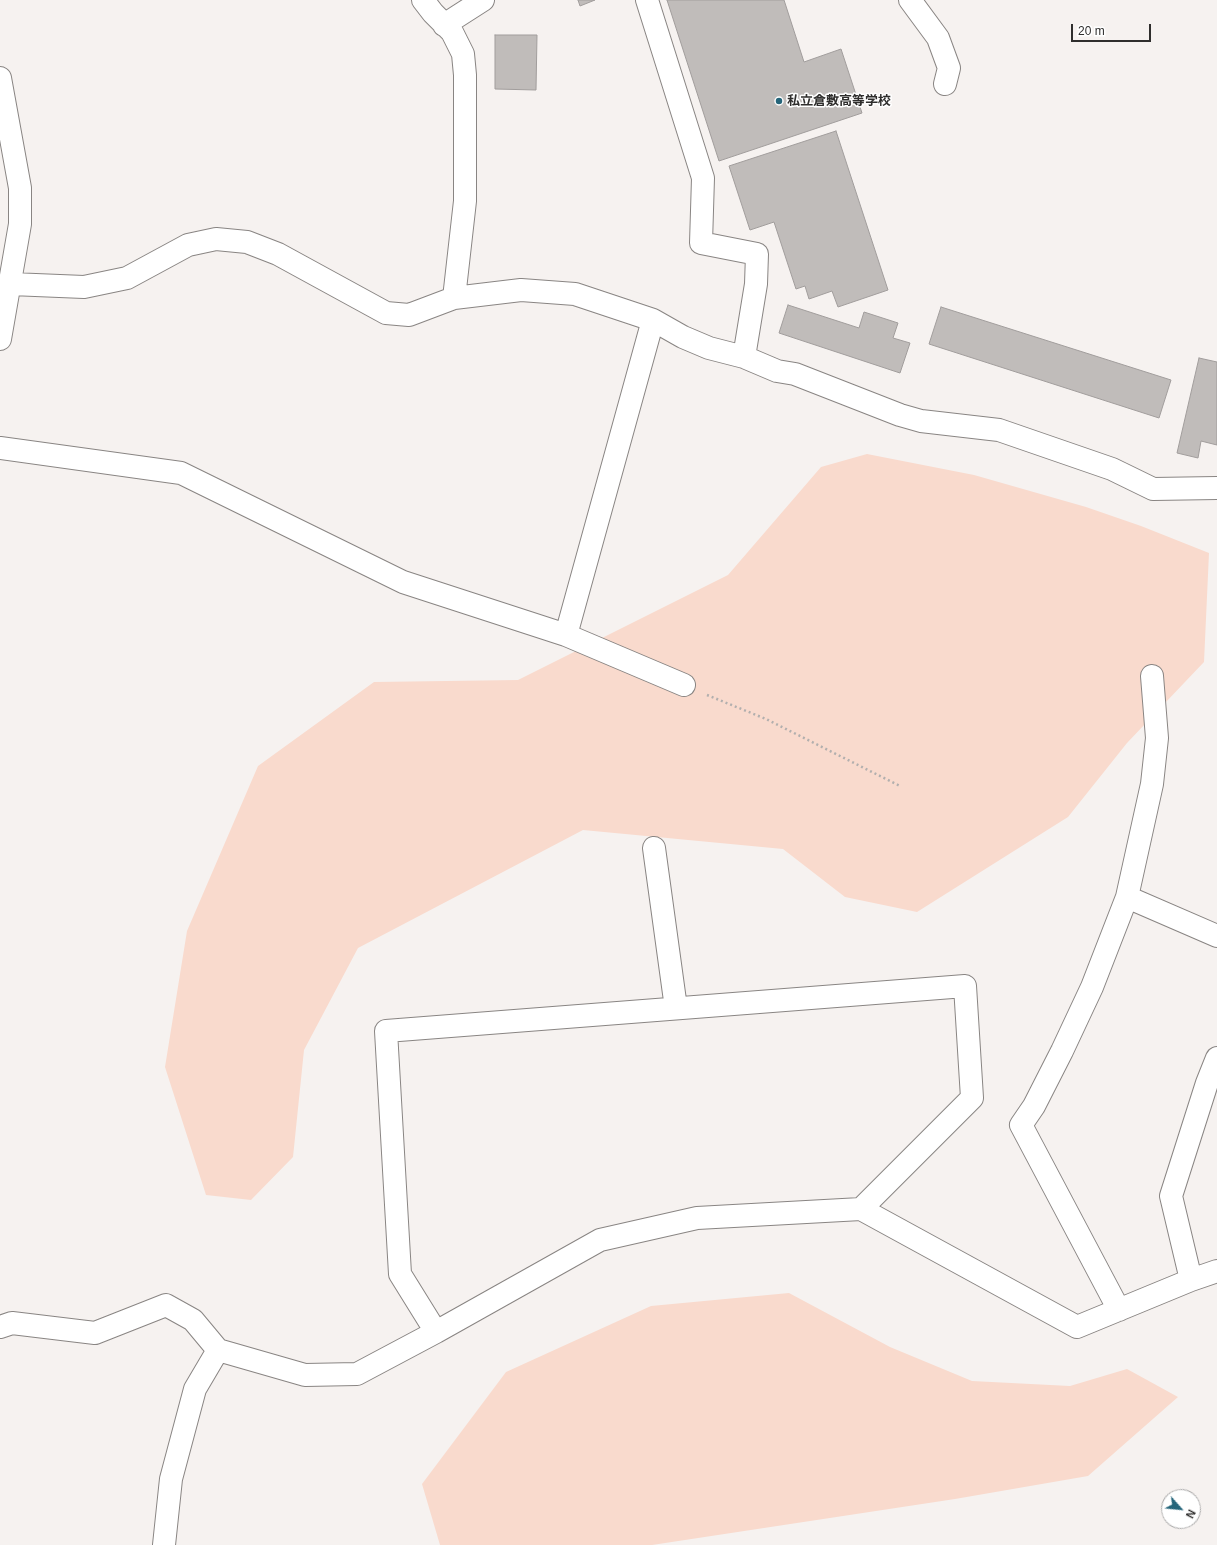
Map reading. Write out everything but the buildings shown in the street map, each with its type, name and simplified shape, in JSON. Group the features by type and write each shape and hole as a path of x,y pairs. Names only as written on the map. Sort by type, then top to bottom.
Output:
{"street":[{"path":"423,0 444,25 452,32 463,54 465,75 465,201 454,298"},
{"path":"444,25 483,0"},
{"path":"647,0 703,178 701,242 756,254 756,284 744,357"},
{"path":"910,0 938,38 949,68 946,84"},
{"path":"0,78 20,188 20,224 8,249 11,284 0,339"},
{"path":"11,284 84,287 127,278 188,245 216,239 247,242 278,254 386,313 409,315 454,298 521,290 575,294 653,320 683,337 709,348 744,357 777,371 796,374 900,415 920,420 999,430 1112,468 1153,489 1217,488"},
{"path":"566,635 653,320"},
{"path":"0,448 181,473 403,582 566,635 684,686"},
{"path":"1119,1310 1021,1125 1034,1106 1082,1009 1127,897 1152,784 1157,738 1152,676"},
{"path":"654,848 676,1008"},
{"path":"1127,897 1217,936"},
{"path":"436,1332 400,1274 386,1031 965,986 972,1098 861,1209"},
{"path":"1191,1280 1172,1196 1207,1083 1217,1058"},
{"path":"0,1327 12,1323 95,1334 166,1305 193,1320 218,1350 306,1375 357,1374 436,1332 600,1240 697,1218 861,1209 1077,1327 1191,1280 1217,1271"},
{"path":"164,1545 171,1479 193,1396 195,1389 218,1350"}],"path":[{"path":"684,686 766,720 900,786"}],"shaded area":[{"path":"867,454 974,475 1086,507 1141,526 1209,553 1204,662 1127,743 1068,817 917,912 845,897 783,849 583,830 358,948 304,1050 293,1157 251,1200 206,1195 165,1067 187,931 258,766 374,682 518,680 728,575 821,467"},
{"path":"789,1293 890,1347 972,1381 1070,1386 1127,1369 1178,1397 1088,1476 955,1499 652,1545 440,1545 422,1484 506,1372 651,1306"}],"place":[{"name":"私立倉敷高等学校","path":"779,101"}]}
